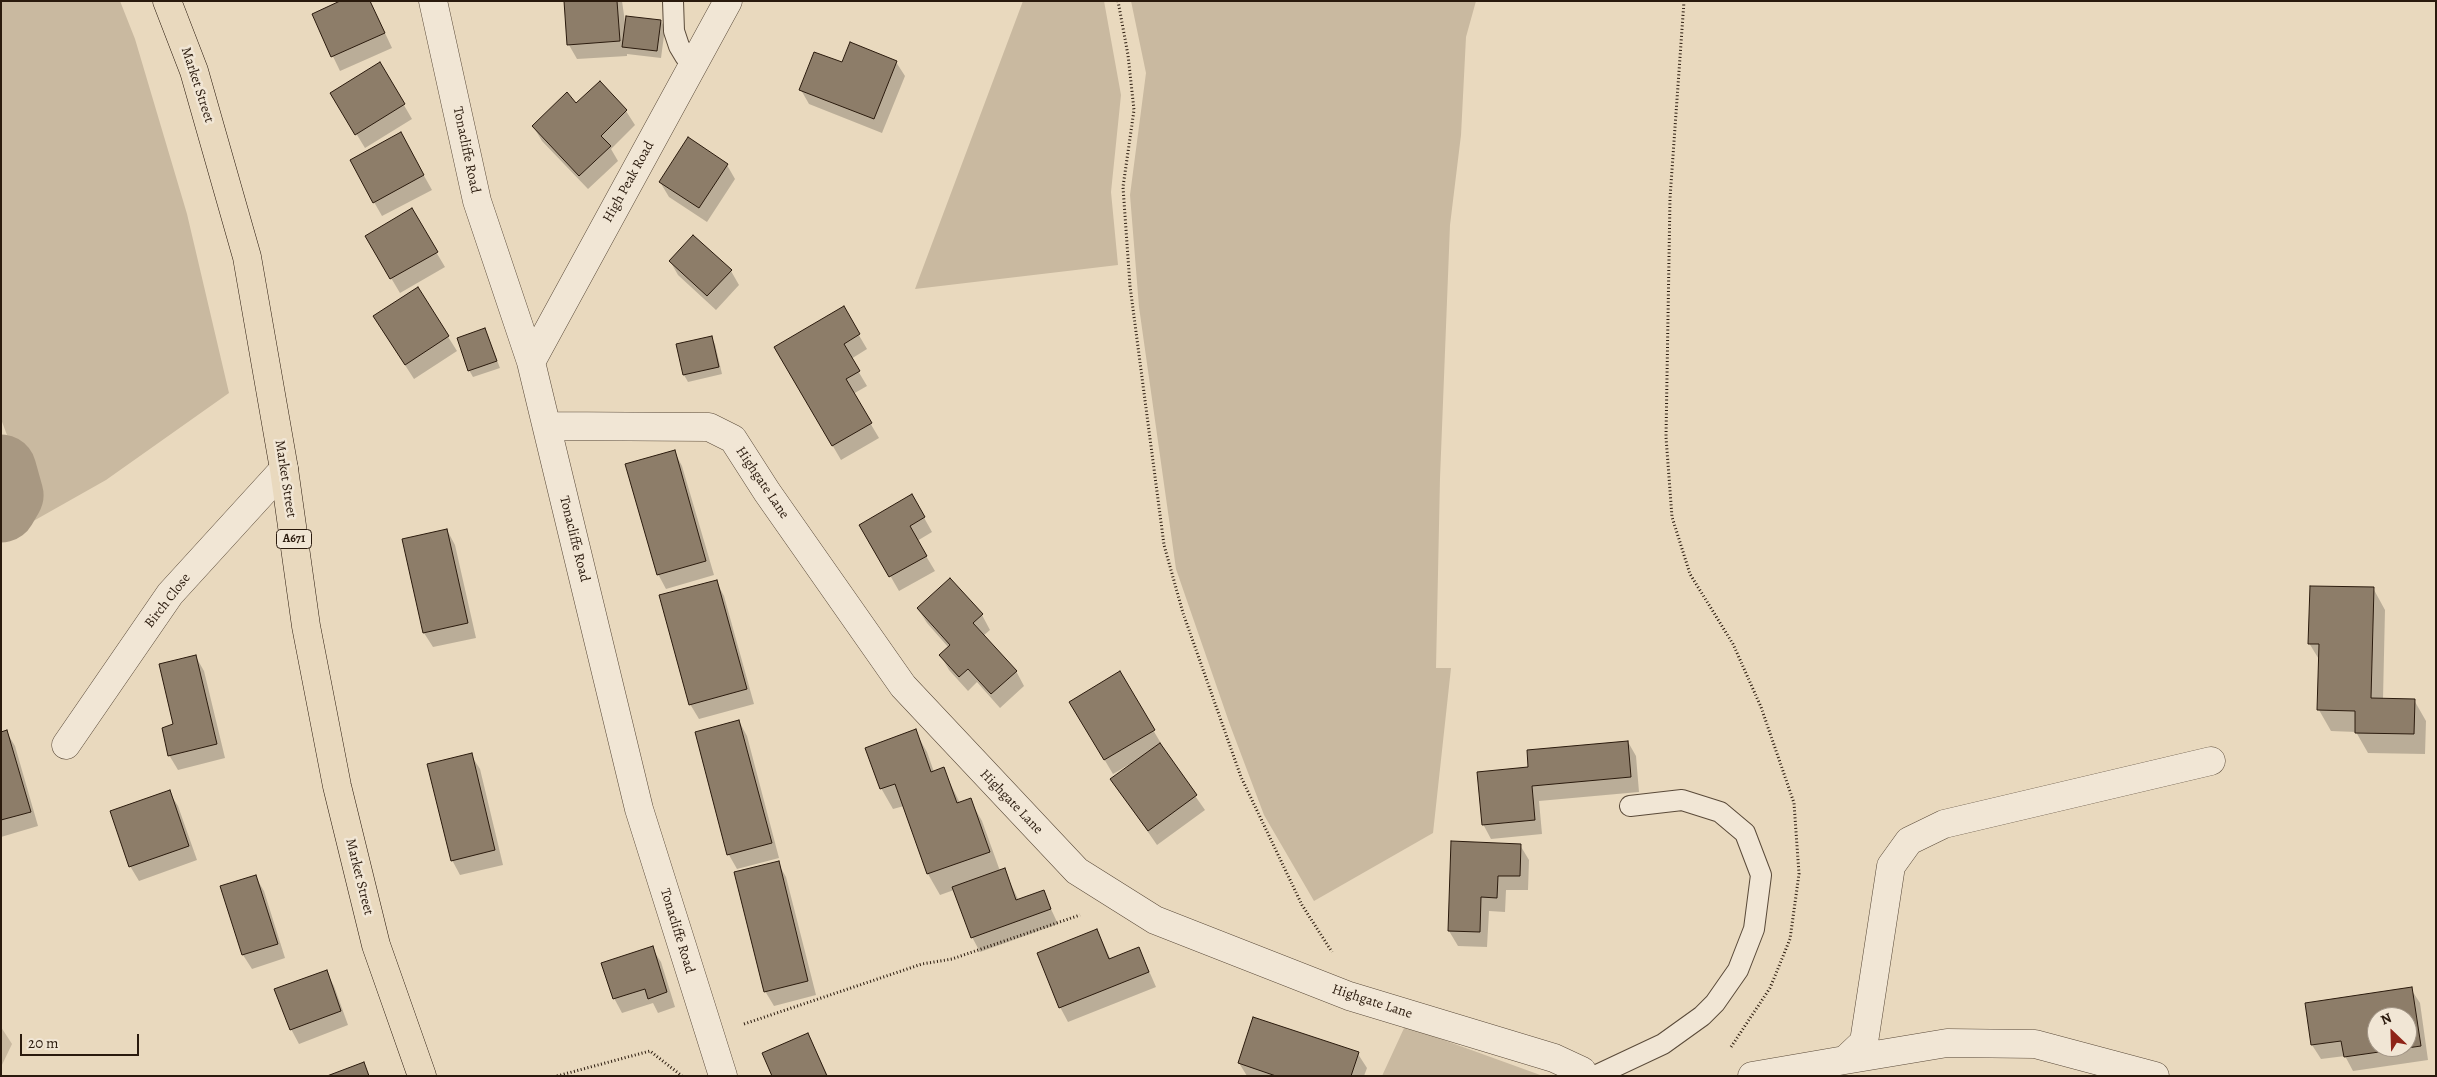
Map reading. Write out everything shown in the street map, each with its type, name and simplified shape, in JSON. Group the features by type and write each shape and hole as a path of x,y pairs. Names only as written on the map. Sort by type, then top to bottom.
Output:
{"main road":[{"name":"Market Street","path":"167,1 194,71 247,257 284,469 306,626 337,786 376,945 422,1076"}],"street":[{"name":"Tonacliffe Road","path":"433,1 477,201 531,362 639,808 723,1076"},
{"name":"High Peak Road","path":"531,362 728,1"},
{"name":"Highgate Lane","path":"547,426 709,427 733,439 767,492 903,686 1077,871 1155,920 1349,996 1554,1058 1592,1074"},
{"name":"Birch Close","path":"66,745 170,594 284,469"},
{"path":"1846,1060 1864,1042 1891,866 1909,841 1944,824 2211,761"},
{"path":"1752,1076 1947,1043 2036,1044 2155,1076"}],"lane":[{"path":"673,1 674,31 679,46 685,56 694,63"},
{"path":"1592,1074 1663,1044 1702,1016 1716,1003 1738,970 1754,928 1761,875 1745,833 1720,812 1682,800 1630,806"}],"path":[{"path":"1118,1 1128,55 1134,110 1123,187 1130,286 1164,546 1183,613 1241,777 1302,905 1345,973 1349,996"},
{"path":"1684,1 1670,198 1666,437 1672,517 1690,574 1733,644 1760,707 1794,803 1799,874 1790,939 1774,980 1727,1053"},
{"path":"710,1036 922,964 952,959 1124,900"},
{"path":"557,1076 650,1051 682,1076"}],"shaded area":[{"path":"1,1 120,1 135,39 187,214 229,393 106,480 21,528 17,462 1,419"},
{"path":"1023,1 1104,1 1121,95 1111,192 1118,265 915,289"},
{"path":"1131,1 1476,1 1466,37 1461,135 1450,225 1440,478 1436,668 1451,668 1433,833 1314,901 1264,815 1230,725 1176,569 1139,307 1130,195 1146,73"},
{"path":"1405,1026 1543,1076 1382,1076"},
{"path":"1,1027 12,1044 1,1067"}],"building":[{"path":"340,1 370,1 385,33 331,57 312,14"},
{"path":"564,1 617,1 620,41 567,45"},
{"path":"626,16 661,20 657,51 622,47"},
{"path":"850,42 897,61 874,119 799,90 814,52 842,62"},
{"path":"380,62 405,104 355,135 330,93"},
{"path":"600,81 627,110 601,136 611,146 579,176 532,126 567,92 576,103"},
{"path":"401,132 424,175 373,203 350,160"},
{"path":"688,137 728,164 699,208 659,182"},
{"path":"412,208 438,252 390,279 365,236"},
{"path":"693,235 732,270 707,296 669,261"},
{"path":"418,287 449,336 405,365 373,316"},
{"path":"844,306 860,334 844,344 860,371 846,379 872,423 832,446 774,347"},
{"path":"485,328 497,361 468,371 457,338"},
{"path":"712,336 719,367 683,375 676,344"},
{"path":"675,450 706,561 657,575 625,464"},
{"path":"912,494 925,517 910,526 927,556 889,577 859,525"},
{"path":"447,529 468,623 423,633 402,539"},
{"path":"950,578 983,614 973,623 1017,671 991,694 968,669 959,677 939,655 950,645 917,608"},
{"path":"717,580 747,689 689,705 659,595"},
{"path":"2310,586 2374,587 2371,698 2415,699 2414,734 2355,733 2355,711 2317,710 2319,644 2308,644"},
{"path":"196,655 217,744 168,756 162,728 173,724 159,664"},
{"path":"1120,671 1155,730 1104,760 1069,702"},
{"path":"739,720 772,843 727,855 695,732"},
{"path":"916,729 931,772 944,767 957,803 971,798 990,852 927,874 895,784 880,789 865,748"},
{"path":"7,730 31,812 1,820 1,732"},
{"path":"1628,741 1631,777 1532,786 1535,820 1482,825 1477,772 1528,767 1527,750"},
{"path":"1160,743 1197,795 1148,831 1110,779"},
{"path":"472,753 495,850 451,861 427,764"},
{"path":"170,790 189,846 129,867 110,811"},
{"path":"1451,841 1521,844 1520,876 1498,876 1497,898 1481,897 1480,932 1448,931"},
{"path":"779,861 808,981 764,992 734,872"},
{"path":"1005,868 1016,900 1044,890 1051,909 971,938 952,887"},
{"path":"256,875 278,944 242,955 220,886"},
{"path":"1097,929 1109,959 1139,947 1149,972 1059,1008 1037,953"},
{"path":"653,946 667,992 648,999 645,989 613,999 601,963"},
{"path":"327,970 341,1011 290,1030 274,989"},
{"path":"2412,987 2415,1007 2367,1007 2367,1054 2344,1057 2341,1041 2311,1045 2305,1003"},
{"path":"1253,1017 1359,1052 1351,1076 1276,1076 1238,1063"},
{"path":"2417,1020 2421,1046 2417,1047"},
{"path":"808,1033 827,1076 772,1076 762,1053"},
{"path":"364,1062 369,1076 327,1076"}],"waterway":[{"path":"1,470 8,495 1,507"}]}
